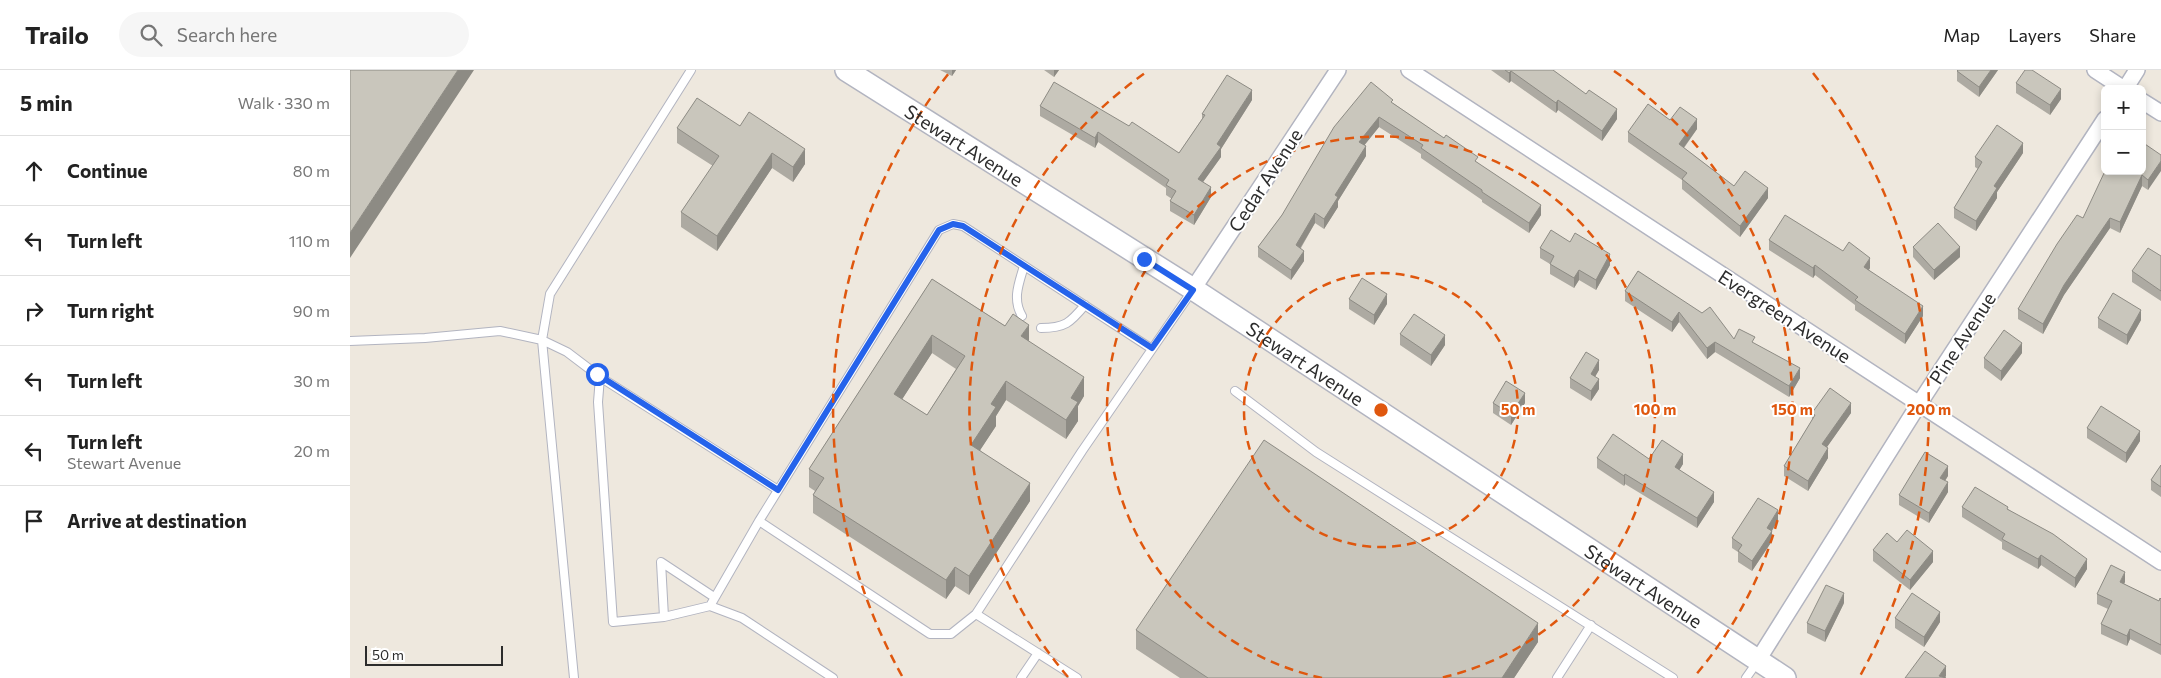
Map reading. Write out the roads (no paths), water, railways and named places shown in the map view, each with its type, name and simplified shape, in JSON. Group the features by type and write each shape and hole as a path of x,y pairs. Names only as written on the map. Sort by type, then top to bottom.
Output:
{"main road":[{"name":"Stewart Avenue","path":"846,70 1193,290 1785,678"}],"street":[{"name":"Cedar Avenue","path":"1193,290 1338,70"},
{"name":"Evergreen Avenue","path":"1409,70 2161,562"},
{"path":"2095,70 2118,85"},
{"path":"2127,85 2137,70"},
{"path":"2146,104 2161,113"},
{"name":"Pine Avenue","path":"1758,660 1919,404 2101,126"}],"lane":[{"path":"574,678 542,340 550,294 691,70"},
{"path":"710,606 759,521 939,230 953,224 963,226 1152,348"},
{"path":"1022,316 1018,309 1016,292 1024,266"},
{"path":"759,521 930,634 951,634 976,614 1082,451 1193,290"},
{"path":"1042,328 1064,326 1072,321 1085,305"},
{"path":"350,341 500,332 542,340 567,352 600,376 778,490"},
{"path":"600,376 598,402 614,622 664,617 710,606 742,618 833,678"},
{"path":"1235,391 1316,452 1673,678"},
{"path":"664,617 661,562 714,597"},
{"path":"976,614 1077,678"},
{"path":"1557,678 1591,625"},
{"path":"1020,678 1038,653"},
{"path":"1746,678 1758,660"}]}
